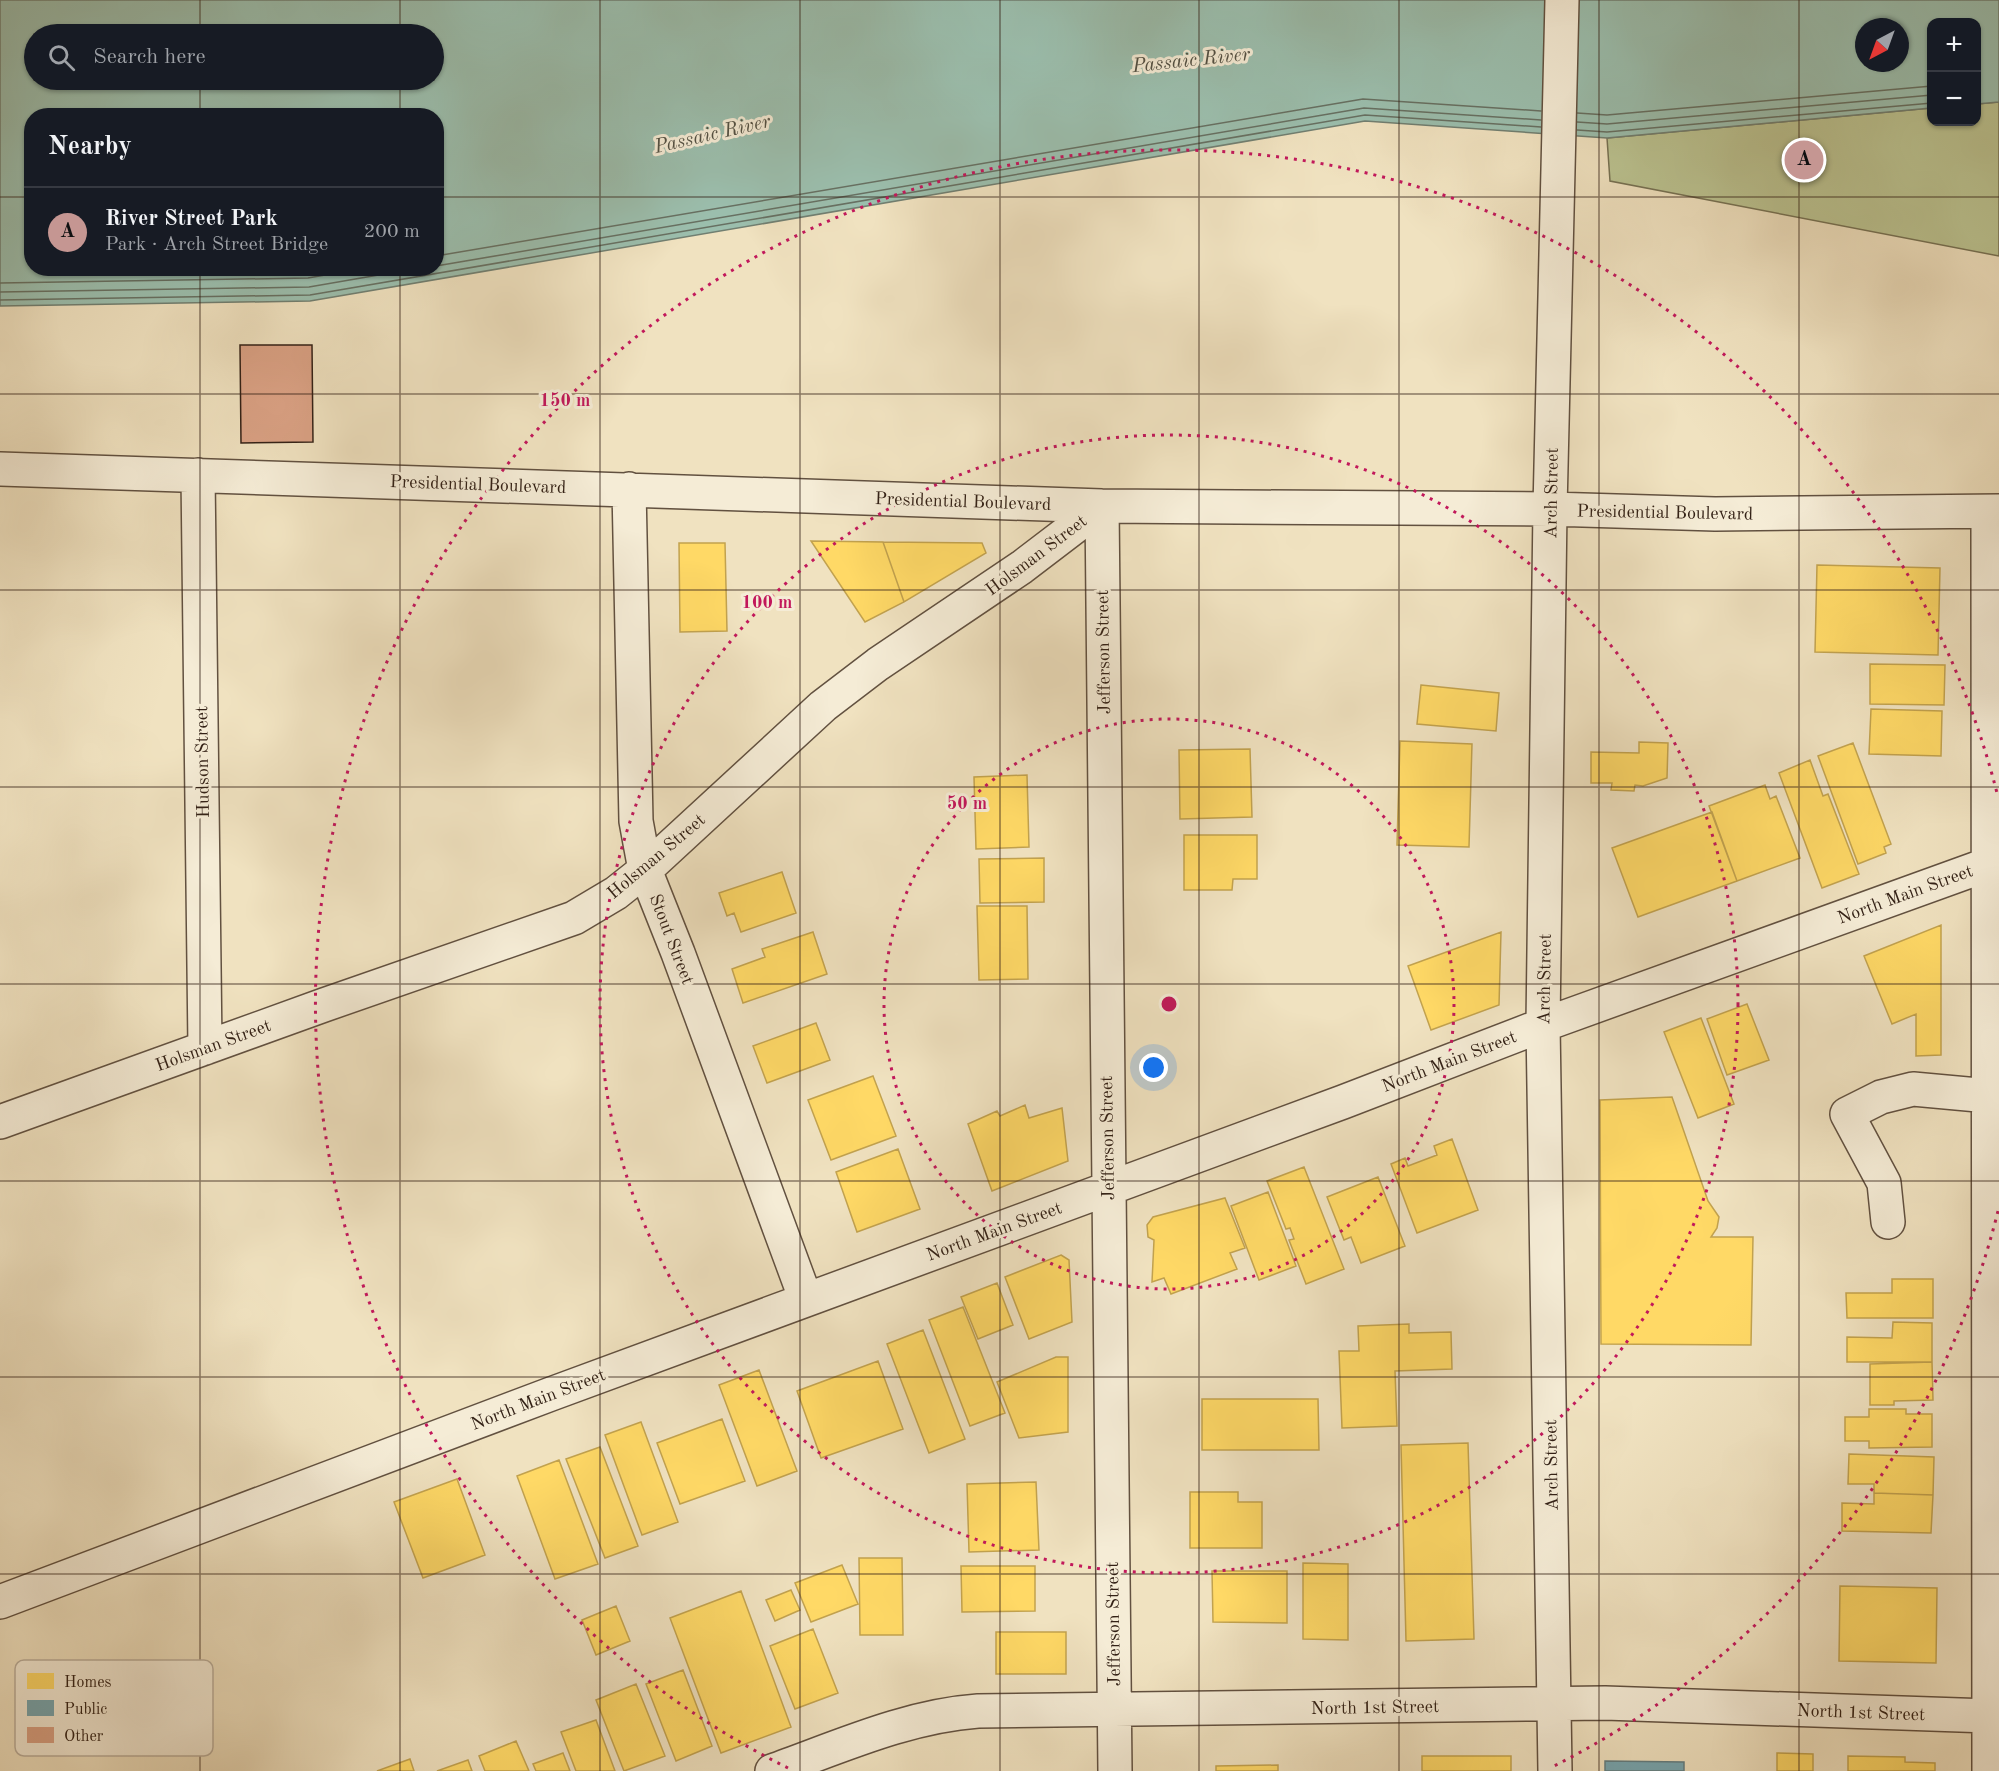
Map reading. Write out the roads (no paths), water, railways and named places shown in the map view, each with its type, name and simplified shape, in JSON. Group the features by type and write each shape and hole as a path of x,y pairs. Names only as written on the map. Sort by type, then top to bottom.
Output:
{"street":[{"name":"Arch Street","path":"1555,1771 1543,1025 1550,509 1562,0"},
{"name":"Presidential Boulevard","path":"0,469 1102,506 1550,509 1715,514 1994,512"},
{"name":"Hudson Street","path":"198,475 205,1048"},
{"name":"Stout Street","path":"629,489 636,821 645,870 678,953 806,1300"},
{"name":"Holsman Street","path":"0,1122 574,918 616,893 645,870 823,706 878,664 1022,567 1102,506"},
{"name":"Jefferson Street","path":"1102,506 1115,1771"},
{"path":"1989,1771 1994,1456 1989,1096 1989,864 1994,512"},
{"name":"North Main Street","path":"0,1602 1543,1025 1989,864"},
{"path":"1888,1222 1884,1183 1847,1114 1881,1097 1913,1089 1989,1096"},
{"name":"North 1st Street","path":"772,1771 944,1713 1605,1703 1989,1716"}],"water":[{"name":"Passaic River","path":"0,0 1999,0 1999,102 1981,104 1981,18 1927,18 1927,108 1607,138 1365,121 310,301 0,306"}],"place":[{"name":"River Street Park","path":"1804,160"}]}
